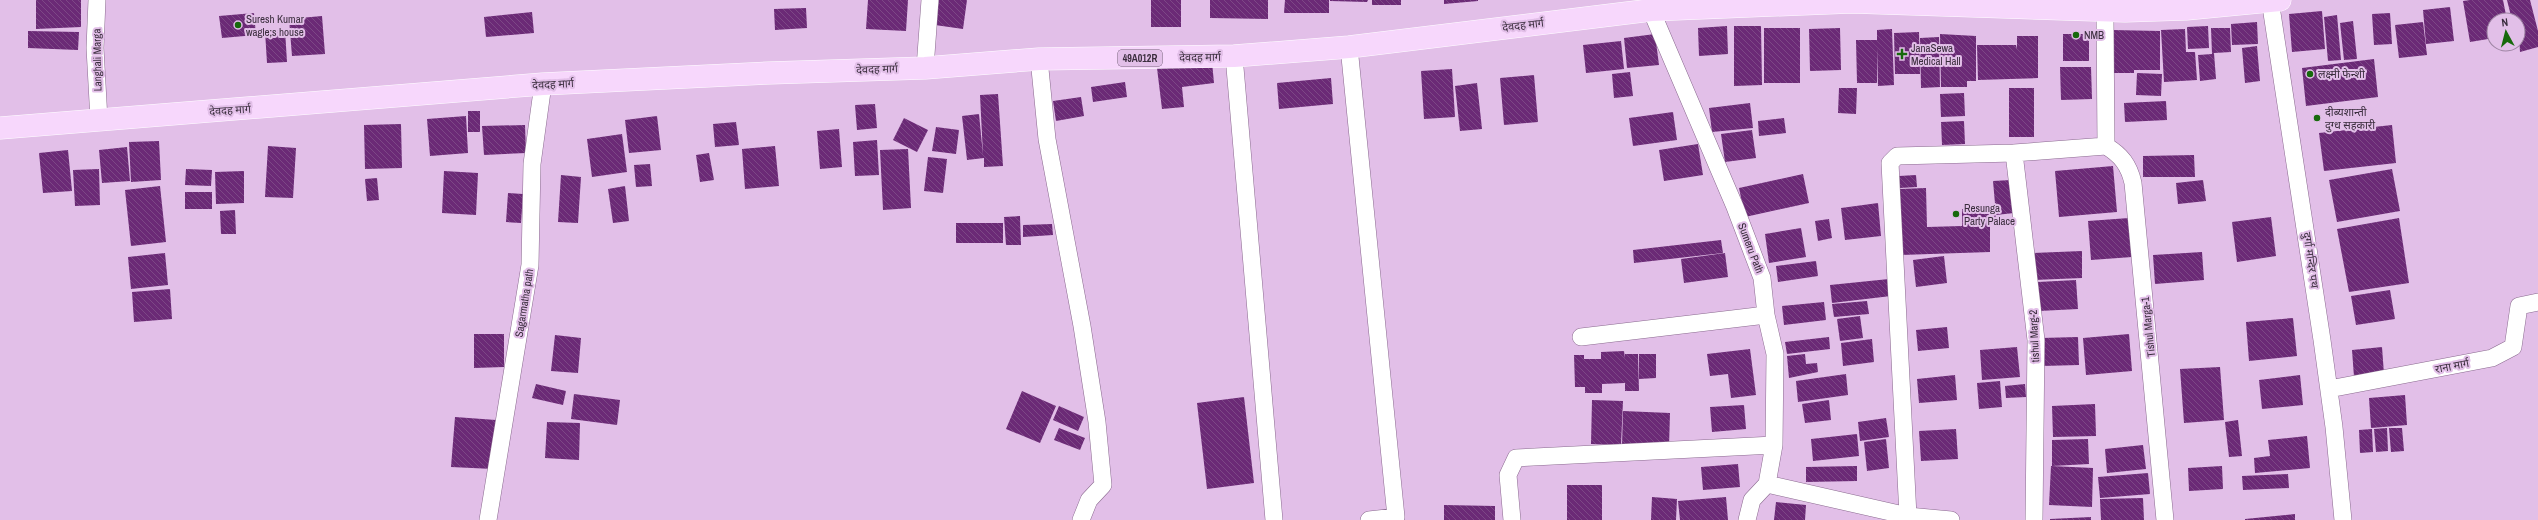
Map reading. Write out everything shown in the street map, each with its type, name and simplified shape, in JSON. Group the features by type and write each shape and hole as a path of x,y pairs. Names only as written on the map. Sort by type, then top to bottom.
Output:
{"main road":[{"name":"देवदह मार्ग","path":"0,128 543,84 769,73 925,68 1039,59 1234,56 1349,47 1650,5 1852,1 2119,7 2273,0"}],"street":[{"name":"Langhali Marga","path":"97,0 95,48 99,120"},
{"path":"925,68 930,0"},
{"name":"दुर्गा मन्दिर पथ","path":"2273,0 2329,389 2343,520"},
{"name":"Sumeru Path","path":"1650,5 1738,214 1762,278 1766,315 1775,354 1774,445 1768,484"},
{"path":"1908,516 1890,163 1897,156 2014,153 2106,146 2105,19 2119,7"},
{"path":"1349,47 1396,517 1369,520"},
{"path":"1234,56 1274,520"},
{"path":"1039,59 1047,139 1082,326 1097,422 1103,485 1089,500 1081,520"},
{"name":"Sagarmatha path","path":"488,520 530,265 532,164 543,84"},
{"name":"Tishul Marga-1","path":"2106,146 2118,153 2125,162 2130,170 2133,183 2165,520"},
{"name":"tishul Marg-2","path":"2014,153 2036,340 2034,520"},
{"name":"राना मार्ग","path":"2329,389 2492,358 2513,347 2519,306 2538,302"},
{"path":"1581,337 1766,315"},
{"path":"1512,520 1508,475 1516,458 1774,445"},
{"path":"1747,520 1752,500 1768,484 1908,516 1951,520"}],"building":[{"path":"36,0 81,0 81,27 36,29"},
{"path":"868,0 908,0 906,31 866,29"},
{"path":"939,0 967,0 963,29 935,25"},
{"path":"1151,0 1181,0 1181,27 1151,27"},
{"path":"1210,0 1268,0 1268,19 1210,18"},
{"path":"1285,0 1329,0 1329,13 1284,13"},
{"path":"1330,0 1368,0 1367,2"},
{"path":"1372,0 1401,0 1401,5 1372,5"},
{"path":"1444,0 1478,0 1478,1 1444,4"},
{"path":"2503,0 2505,12 2486,12 2486,39 2470,42 2463,1"},
{"path":"2507,0 2530,0 2538,31 2538,47 2526,50 2526,12 2510,12"},
{"path":"2450,7 2454,41 2426,44 2423,10"},
{"path":"806,8 807,28 775,30 774,9"},
{"path":"2322,11 2325,49 2292,52 2289,14"},
{"path":"532,12 534,33 486,37 484,17"},
{"name":"Suresh Kumar wagle;s house","path":"254,13 256,35 222,38 219,16"},
{"path":"2390,13 2392,44 2374,45 2372,14"},
{"path":"2337,15 2341,60 2328,61 2324,17"},
{"path":"322,16 325,54 292,56 289,19"},
{"path":"2353,21 2357,59 2344,60 2340,23"},
{"path":"2257,22 2258,44 2232,45 2231,24"},
{"path":"2423,22 2427,55 2399,58 2395,25"},
{"path":"1727,26 1728,54 1699,56 1698,28"},
{"path":"1734,26 1761,26 1762,85 1734,86"},
{"path":"2208,26 2209,48 2188,49 2187,27"},
{"path":"1764,28 1800,28 1800,83 1764,83"},
{"path":"1840,28 1841,70 1810,71 1809,29"},
{"path":"2211,28 2230,28 2231,52 2214,53 2216,79 2200,81 2198,55 2212,54"},
{"path":"1892,29 1894,85 1878,86 1877,48 1877,83 1857,83 1856,40 1877,40 1877,30"},
{"path":"2185,29 2186,52 2195,52 2197,80 2164,82 2161,30"},
{"path":"285,30 287,62 267,63 265,31"},
{"path":"2112,30 2160,31 2160,70 2134,70 2134,73 2112,73"},
{"path":"28,31 79,32 78,50 28,48"},
{"path":"1919,32 1920,74 1895,74 1894,33"},
{"path":"1655,34 1659,65 1627,68 1624,38"},
{"path":"1940,34 1976,36 1976,81 1967,81 1967,87 1941,87"},
{"path":"2063,34 2089,34 2089,61 2063,61"},
{"path":"2017,36 2038,36 2038,78 1978,80 1977,45 2016,45 2017,49"},
{"path":"1939,37 1940,87 1921,88 1920,38"},
{"path":"1621,41 1624,69 1586,73 1583,45"},
{"path":"2257,46 2260,81 2245,83 2242,48"},
{"path":"2374,59 2378,97 2306,106 2302,68"},
{"path":"1212,62 1214,83 1182,87 1184,107 1162,109 1157,68"},
{"path":"2060,67 2091,67 2092,99 2061,100"},
{"path":"1452,69 1455,117 1424,119 1421,71"},
{"path":"1630,72 1633,96 1614,98 1612,74"},
{"path":"2137,73 2162,74 2161,96 2136,95"},
{"path":"1534,75 1538,122 1504,125 1500,78"},
{"path":"1331,78 1333,104 1279,109 1277,83"},
{"path":"1125,82 1127,97 1093,102 1091,87"},
{"path":"1477,83 1482,129 1460,131 1455,86"},
{"path":"1839,88 1857,88 1856,114 1838,113"},
{"path":"2009,88 2034,88 2034,137 2009,137"},
{"path":"1964,93 1965,116 1941,117 1940,94"},
{"path":"998,94 1003,166 984,167 984,158 967,160 962,116 979,114 983,155 980,95"},
{"path":"1081,97 1084,116 1056,121 1053,101"},
{"path":"2166,101 2167,120 2125,122 2124,103"},
{"path":"1750,103 1753,128 1712,132 1709,108"},
{"path":"875,104 877,128 857,130 855,105"},
{"path":"468,111 480,111 480,132 468,132"},
{"path":"1673,112 1677,140 1633,146 1629,118"},
{"path":"466,116 468,153 430,156 427,119"},
{"path":"657,116 661,150 629,153 625,120"},
{"path":"904,118 928,130 917,152 893,140"},
{"path":"1784,118 1786,133 1759,136 1758,121"},
{"path":"1964,121 1965,144 1942,145 1941,122"},
{"path":"736,122 739,145 715,147 713,124"},
{"path":"401,124 402,168 365,169 364,125"},
{"path":"525,125 526,153 484,155 482,126"},
{"path":"2392,125 2396,163 2324,171 2319,133"},
{"path":"936,127 959,130 956,154 932,151"},
{"path":"839,129 842,167 820,169 817,131"},
{"path":"1752,130 1756,158 1725,162 1721,134"},
{"path":"622,134 627,172 592,177 587,139"},
{"path":"877,140 879,175 855,176 853,142"},
{"path":"159,141 161,180 131,182 129,142"},
{"path":"1698,144 1703,175 1664,181 1659,150"},
{"path":"268,146 296,148 293,198 265,197"},
{"path":"775,146 779,186 745,189 742,149"},
{"path":"127,147 130,181 102,183 99,150"},
{"path":"908,149 911,208 883,210 880,150"},
{"path":"68,150 72,191 43,193 39,153"},
{"path":"709,153 714,180 700,182 696,155"},
{"path":"2194,155 2195,177 2143,177 2143,156"},
{"path":"928,157 947,159 943,193 924,191"},
{"path":"650,164 652,186 636,187 634,165"},
{"path":"2113,166 2117,212 2059,217 2055,171"},
{"path":"99,169 100,205 75,206 73,170"},
{"path":"186,169 212,170 211,186 185,185"},
{"path":"2392,169 2400,211 2337,222 2329,180"},
{"path":"244,171 244,203 216,204 215,172"},
{"path":"444,171 478,173 476,215 442,213"},
{"path":"1803,174 1809,203 1745,217 1739,188"},
{"path":"561,175 581,177 578,223 558,222"},
{"path":"1916,175 1917,187 1900,188 1899,176"},
{"path":"377,178 379,200 367,201 365,179"},
{"path":"2011,180 2014,213 1996,215 1993,181"},
{"path":"2203,180 2206,201 2178,204 2176,183"},
{"path":"160,186 166,242 131,246 125,190"},
{"path":"625,186 629,221 613,223 608,189"},
{"path":"1926,188 1927,227 1962,226 1962,209 1995,207 1996,224 1990,224 1990,252 1901,255 1899,189"},
{"path":"185,192 212,192 212,209 185,209"},
{"path":"508,193 523,194 521,223 506,222"},
{"path":"1878,203 1881,236 1845,240 1841,208"},
{"path":"235,210 236,234 221,234 220,211"},
{"path":"1020,216 1021,245 1006,245 1004,217"},
{"path":"2271,217 2276,256 2237,262 2232,222"},
{"path":"2129,218 2132,257 2091,260 2088,221"},
{"path":"2399,218 2409,283 2349,292 2337,229"},
{"path":"1829,219 1832,238 1818,241 1815,221"},
{"path":"956,223 1003,223 1003,243 956,243"},
{"path":"1052,224 1053,235 1023,237 1023,225"},
{"path":"1801,228 1806,257 1769,263 1765,234"},
{"path":"1721,240 1723,253 1634,263 1633,250"},
{"path":"2082,251 2082,278 2034,280 2033,253"},
{"path":"2202,252 2204,280 2155,284 2153,255"},
{"path":"165,253 168,285 131,289 128,257"},
{"path":"1725,253 1728,277 1684,283 1681,259"},
{"path":"1944,256 1947,283 1916,287 1913,260"},
{"path":"1816,261 1818,276 1778,282 1776,266"},
{"path":"1889,279 1891,296 1832,303 1830,285"},
{"path":"2076,280 2078,309 2039,311 2038,282"},
{"path":"170,289 172,319 134,322 132,292"},
{"path":"2390,290 2395,319 2356,325 2351,296"},
{"path":"1867,301 1869,314 1834,317 1832,304"},
{"path":"1824,302 1826,320 1784,325 1782,306"},
{"path":"1860,316 1863,338 1840,341 1837,319"},
{"path":"2293,318 2297,356 2249,361 2246,322"},
{"path":"1947,327 1949,348 1918,351 1916,330"},
{"path":"474,334 504,334 504,367 474,368"},
{"path":"2129,334 2132,371 2086,375 2083,338"},
{"path":"555,335 581,338 578,373 551,371"},
{"path":"1829,337 1830,349 1787,354 1785,342"},
{"path":"2078,337 2079,365 2042,366 2041,338"},
{"path":"1872,339 1874,362 1843,366 1841,343"},
{"path":"2017,347 2020,377 1982,380 1980,350"},
{"path":"2382,347 2384,374 2354,377 2352,350"},
{"path":"1750,349 1756,395 1731,398 1728,374 1710,376 1707,354"},
{"path":"1624,351 1625,358 1625,354 1638,354 1639,391 1625,391 1625,383 1602,384 1602,393 1585,393 1585,387 1575,387 1574,355 1584,355 1584,359 1601,359 1601,352"},
{"path":"1639,354 1656,354 1656,378 1639,379"},
{"path":"1805,354 1806,364 1817,363 1818,372 1789,378 1787,356"},
{"path":"2220,367 2224,420 2184,423 2180,369"},
{"path":"1846,374 1848,395 1798,402 1796,381"},
{"path":"1955,375 1957,400 1919,403 1917,379"},
{"path":"2300,375 2303,405 2262,409 2259,380"},
{"path":"2000,381 2002,407 1979,409 1977,383"},
{"path":"536,384 566,391 563,405 532,398"},
{"path":"2025,384 2026,397 2006,398 2005,386"},
{"path":"1022,391 1056,406 1040,443 1006,429"},
{"path":"574,394 620,400 617,425 571,419"},
{"path":"2405,395 2407,425 2371,428 2369,398"},
{"path":"1244,397 1254,483 1207,489 1197,403"},
{"path":"1592,400 1623,401 1621,445 1591,444"},
{"path":"1829,400 1831,420 1805,423 1802,404"},
{"path":"2095,404 2096,436 2053,437 2052,406"},
{"path":"1744,405 1746,429 1712,432 1710,407"},
{"path":"1059,406 1084,417 1078,431 1053,420"},
{"path":"1623,411 1670,413 1669,447 1622,445"},
{"path":"455,417 496,420 493,469 451,467"},
{"path":"1886,418 1889,437 1860,441 1858,422"},
{"path":"2238,420 2242,456 2229,457 2225,422"},
{"path":"547,422 580,423 579,460 545,458"},
{"path":"1059,428 1085,438 1080,450 1054,440"},
{"path":"2387,428 2388,451 2376,452 2374,429"},
{"path":"2389,428 2402,428 2404,451 2391,452"},
{"path":"1956,429 1958,459 1921,461 1919,431"},
{"path":"2372,429 2373,452 2360,453 2359,430"},
{"path":"1857,434 1859,456 1813,461 1811,439"},
{"path":"2307,436 2310,468 2255,473 2254,458 2270,456 2268,440"},
{"path":"1886,439 1889,468 1867,471 1864,442"},
{"path":"2088,439 2089,464 2052,466 2052,440"},
{"path":"2143,445 2146,469 2107,473 2105,449"},
{"path":"1738,464 1740,487 1703,490 1701,467"},
{"path":"1857,466 1857,481 1806,482 1806,467"},
{"path":"2051,466 2093,468 2092,507 2049,505"},
{"path":"2222,466 2223,489 2189,491 2188,468"},
{"path":"2148,473 2150,494 2100,498 2098,477"},
{"path":"2288,474 2289,488 2243,490 2242,476"},
{"path":"1567,485 1602,485 1602,520 1567,520"},
{"path":"1652,497 1677,499 1676,520 1651,520"},
{"path":"1726,497 1728,520 1680,520 1678,501"},
{"path":"2143,498 2144,520 2101,520 2100,499"},
{"path":"1776,502 1806,505 1805,520 1774,520"},
{"path":"1444,505 1495,506 1495,520 1444,520"},
{"path":"2295,514 2295,520 2245,520 2245,519"},
{"path":"2091,517 2091,520 2050,520 2050,519"}],"place":[{"name":"Suresh Kumar wagle;s house","path":"238,25"},
{"name":"NMB","path":"2076,35"},
{"name":"JanaSewa Medical Hall","path":"1902,54"},
{"name":"लक्ष्मी फेन्शी","path":"2310,74"},
{"name":"दीब्यशान्ती दुग्ध सहकारी","path":"2317,118"},
{"name":"Resunga Party Palace","path":"1956,214"}]}
